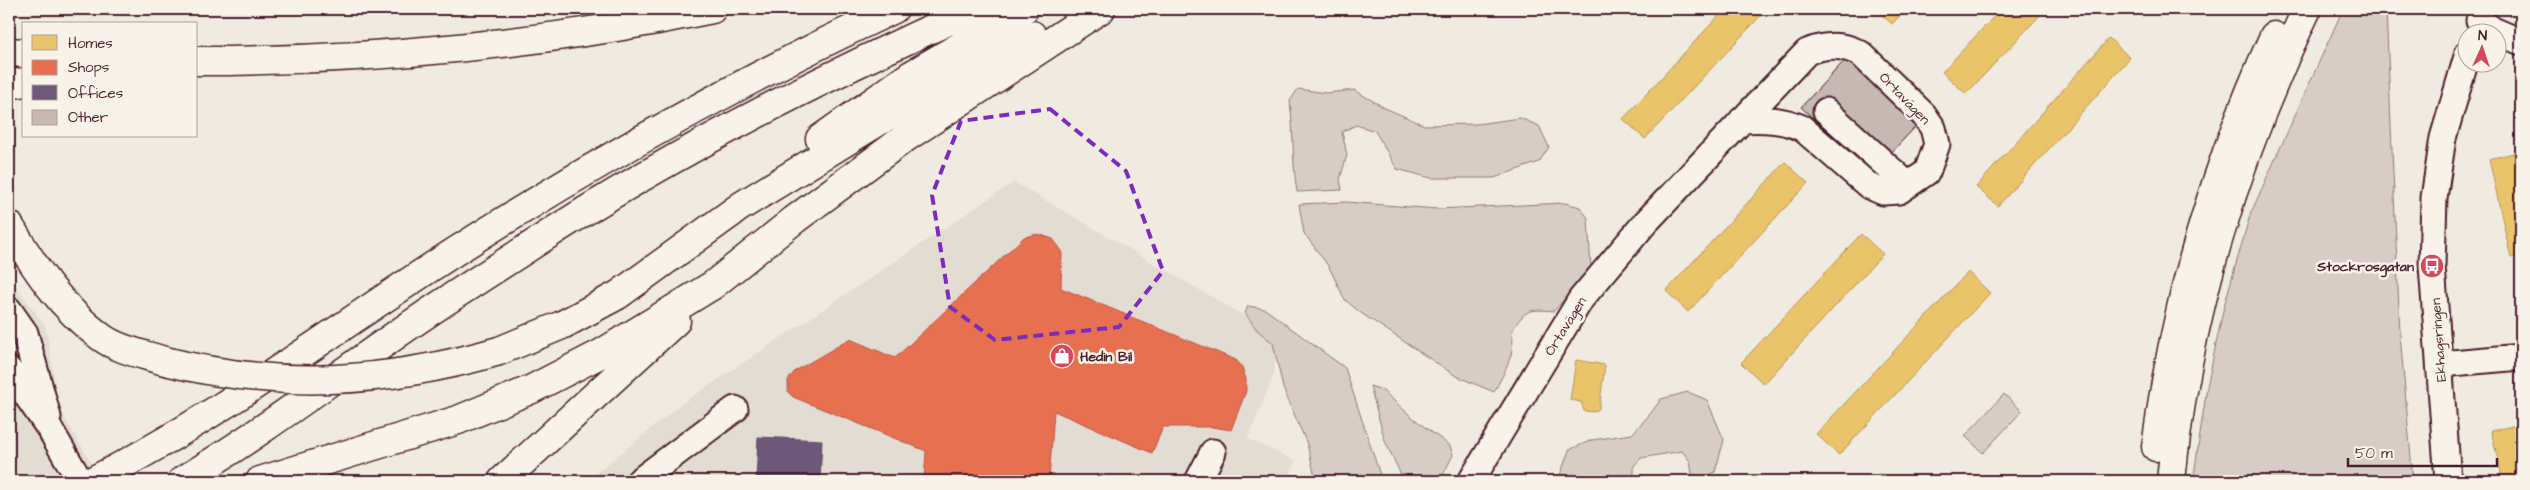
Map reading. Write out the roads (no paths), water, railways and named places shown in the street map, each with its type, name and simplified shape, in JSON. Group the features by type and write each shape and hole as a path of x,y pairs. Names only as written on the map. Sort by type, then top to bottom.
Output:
{"highway":[{"path":"198,61 281,59 463,46 579,32 712,9"},
{"path":"92,481 137,458 234,399 360,313 582,172 702,104 894,9"},
{"path":"182,481 275,422 394,336 590,208 753,116 896,44 975,9"},
{"path":"741,206 810,146 875,99 951,50 1024,9"},
{"path":"9,225 45,282 102,338 130,350 162,360 241,375 310,380 344,380 432,369 499,351 562,325 618,295 741,206 974,65 1017,42 1093,9"},
{"path":"260,481 425,432 502,403 602,353 712,285 794,220 902,140 1101,9"},
{"path":"2153,481 2166,386 2197,249 2242,111 2286,9"},
{"path":"2171,481 2179,423 2199,319 2225,220 2273,85 2307,9"},
{"path":"9,52 22,53"},
{"path":"9,85 22,82"},
{"path":"502,481 667,331 712,285"}],"street":[{"path":"2480,21 2493,30 2521,42"},
{"name":"Örtavägen","path":"1471,481 1581,299 1645,223 1742,120 1807,52 1820,46 1836,46 1852,49 1862,54 1924,115 1934,128 1937,144 1934,157 1927,172 1898,191 1883,192 1869,186 1802,128 1789,122 1771,119 1742,120"},
{"name":"Ekhagsringen","path":"2448,481 2432,266 2434,198 2443,138 2462,72"},
{"path":"1826,111 1908,185"},
{"path":"9,310 25,334 34,359 51,431"},
{"path":"9,334 16,338 34,359"},
{"path":"2440,364 2521,357"},
{"path":"9,370 51,431 80,481"},
{"path":"639,481 735,409"},
{"path":"1198,481 1212,452"}],"place":[{"name":"Stockrosgatan","path":"2432,266"},
{"name":"Hedin Bil","path":"1062,356"}]}
